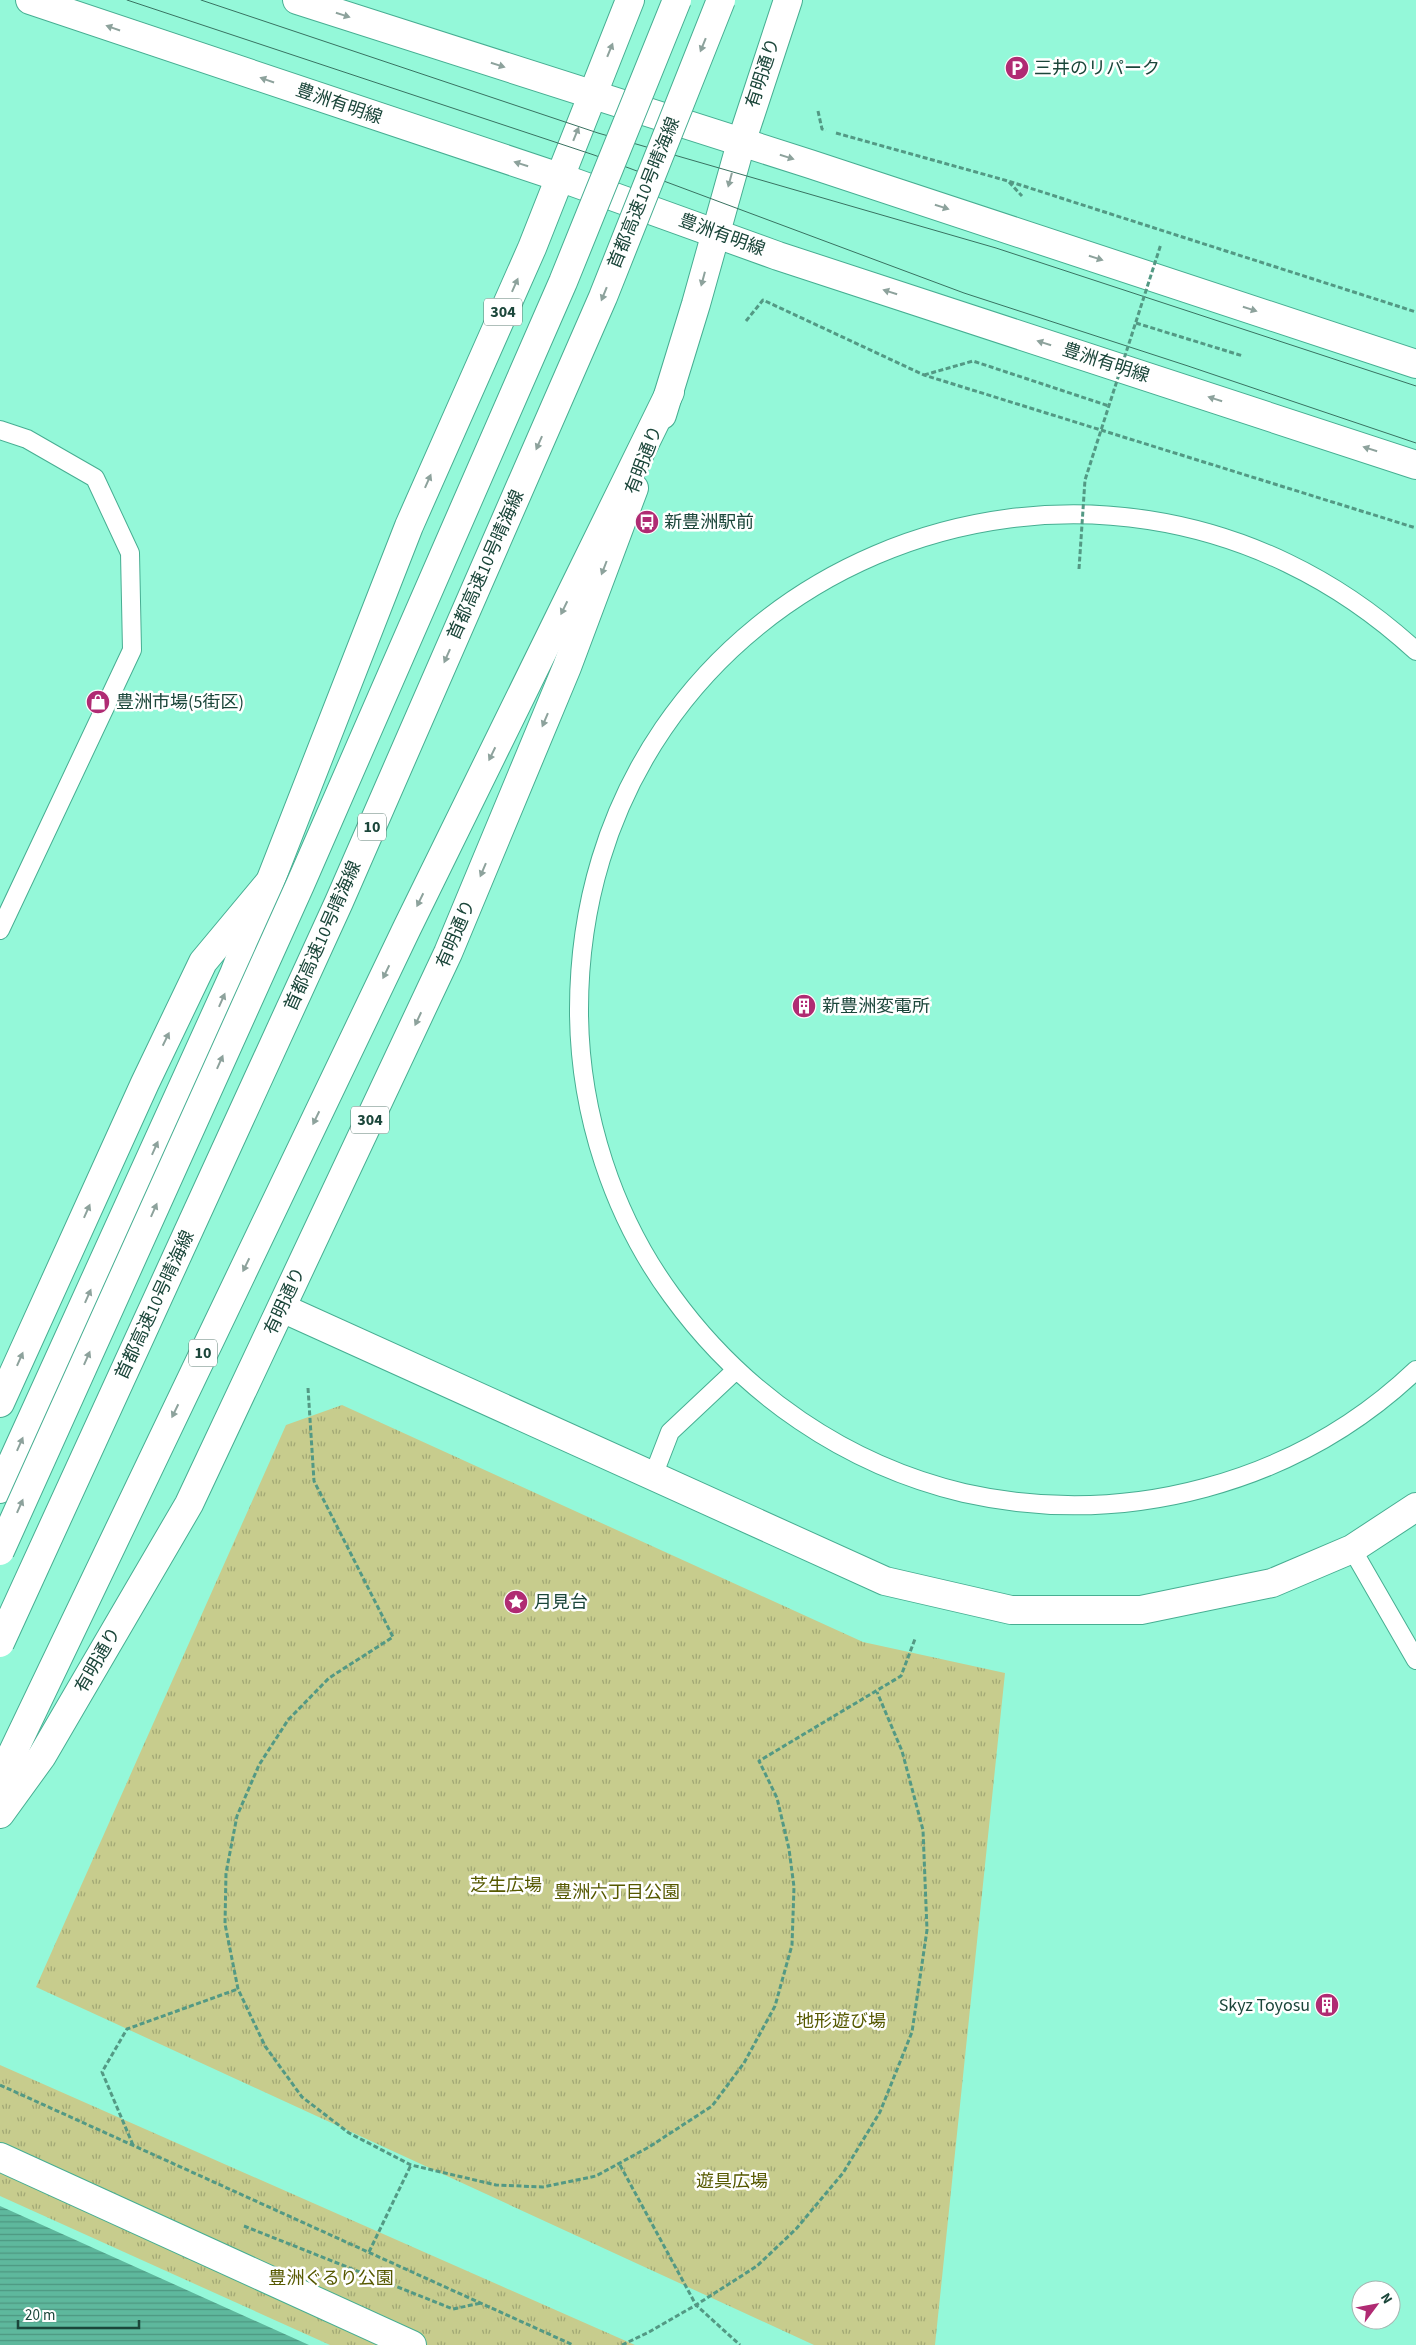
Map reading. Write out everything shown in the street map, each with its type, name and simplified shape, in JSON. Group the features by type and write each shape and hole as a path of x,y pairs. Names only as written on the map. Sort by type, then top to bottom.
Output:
{"main road":[{"name":"豊洲有明線","path":"30,0 559,177 787,259 1416,465"},
{"path":"296,0 740,142 1416,364"},
{"name":"304","path":"0,1488 234,974 409,526 528,257 630,0"},
{"name":"10","path":"0,1550 300,885 563,282 677,0"},
{"name":"首都高速10号晴海線","path":"0,1643 339,902 603,297 721,0"},
{"name":"有明通り","path":"0,1814 42,1756 189,1504 448,953 567,667 670,392 740,142 788,0"},
{"name":"10","path":"0,1779 407,928 670,392"},
{"path":"0,1403 145,1083 203,962 268,884"},
{"path":"282,1308 885,1581 1011,1610 1140,1610 1272,1583 1352,1549 1416,1507"},
{"path":"0,2157 412,2345"}],"lane":[{"path":"0,430 27,440 94,478 130,553 132,650 0,930"},
{"path":"1416,651 1388,626 1329,584 1300,568 1251,546 1173,523 1125,516 1060,513 1022,515 978,522 930,534 860,561 811,588 780,609 731,650 709,672 671,719 654,744 632,785 603,855 594,884 582,955 580,1034 584,1080 595,1133 621,1208 639,1245 663,1284 715,1349 776,1405 810,1428 872,1462 908,1477 954,1490 1011,1502 1060,1506 1137,1502 1170,1497 1203,1490 1253,1473 1308,1448 1346,1426 1394,1390 1416,1370"},
{"path":"653,1476 670,1432 736,1370"},
{"path":"1352,1549 1416,1660"}],"path":[{"path":"818,111 822,129 1008,181 1416,312"},
{"path":"1008,181 1024,198"},
{"path":"1079,569 1086,480 1161,244"},
{"path":"746,322 763,300 924,375 1416,528"},
{"path":"1136,323 1243,356"},
{"path":"924,375 973,361 1109,406"},
{"path":"308,1388 314,1481 393,1637 328,1678 288,1720 259,1765 237,1816 226,1873 225,1924 238,1990 265,2046 302,2098 349,2133 411,2165 496,2185 544,2187 596,2176 620,2165 712,2106 744,2063 775,2006 792,1945 794,1887 789,1849 777,1798 759,1761 901,1676 915,1639"},
{"path":"622,2345 696,2305 757,2266 796,2230 843,2173 880,2112 912,2032 927,1930 923,1830 902,1751 877,1692"},
{"path":"133,2144 102,2072 127,2028 238,1990"},
{"path":"0,2085 574,2345"},
{"path":"370,2252 411,2165"},
{"path":"620,2165 696,2305 740,2345"},
{"path":"240,2225 453,2309 481,2303"}],"green space":[{"name":"豊洲六丁目公園","path":"342,1405 863,1642 1005,1673 935,2345 814,2345 36,1987 286,1425"},
{"name":"豊洲ぐるり公園","path":"0,2065 635,2345 330,2345 0,2196"}],"water":[{"path":"0,2206 309,2345 0,2345"}],"tram line":[{"path":"127,0 594,155 964,293 1416,443"},
{"path":"201,0 598,133 996,248 1416,386"}],"place":[{"name":"三井のリパーク","path":"1017,68"},
{"name":"新豊洲駅前","path":"647,522"},
{"name":"豊洲市場(5街区)","path":"98,702"},
{"name":"新豊洲変電所","path":"804,1006"},
{"name":"月見台","path":"516,1602"},
{"name":"Skyz Toyosu","path":"1327,2005"}],"park label":[{"name":"芝生広場","path":"506,1885"},
{"name":"地形遊び場","path":"841,2021"},
{"name":"遊具広場","path":"732,2181"}]}
